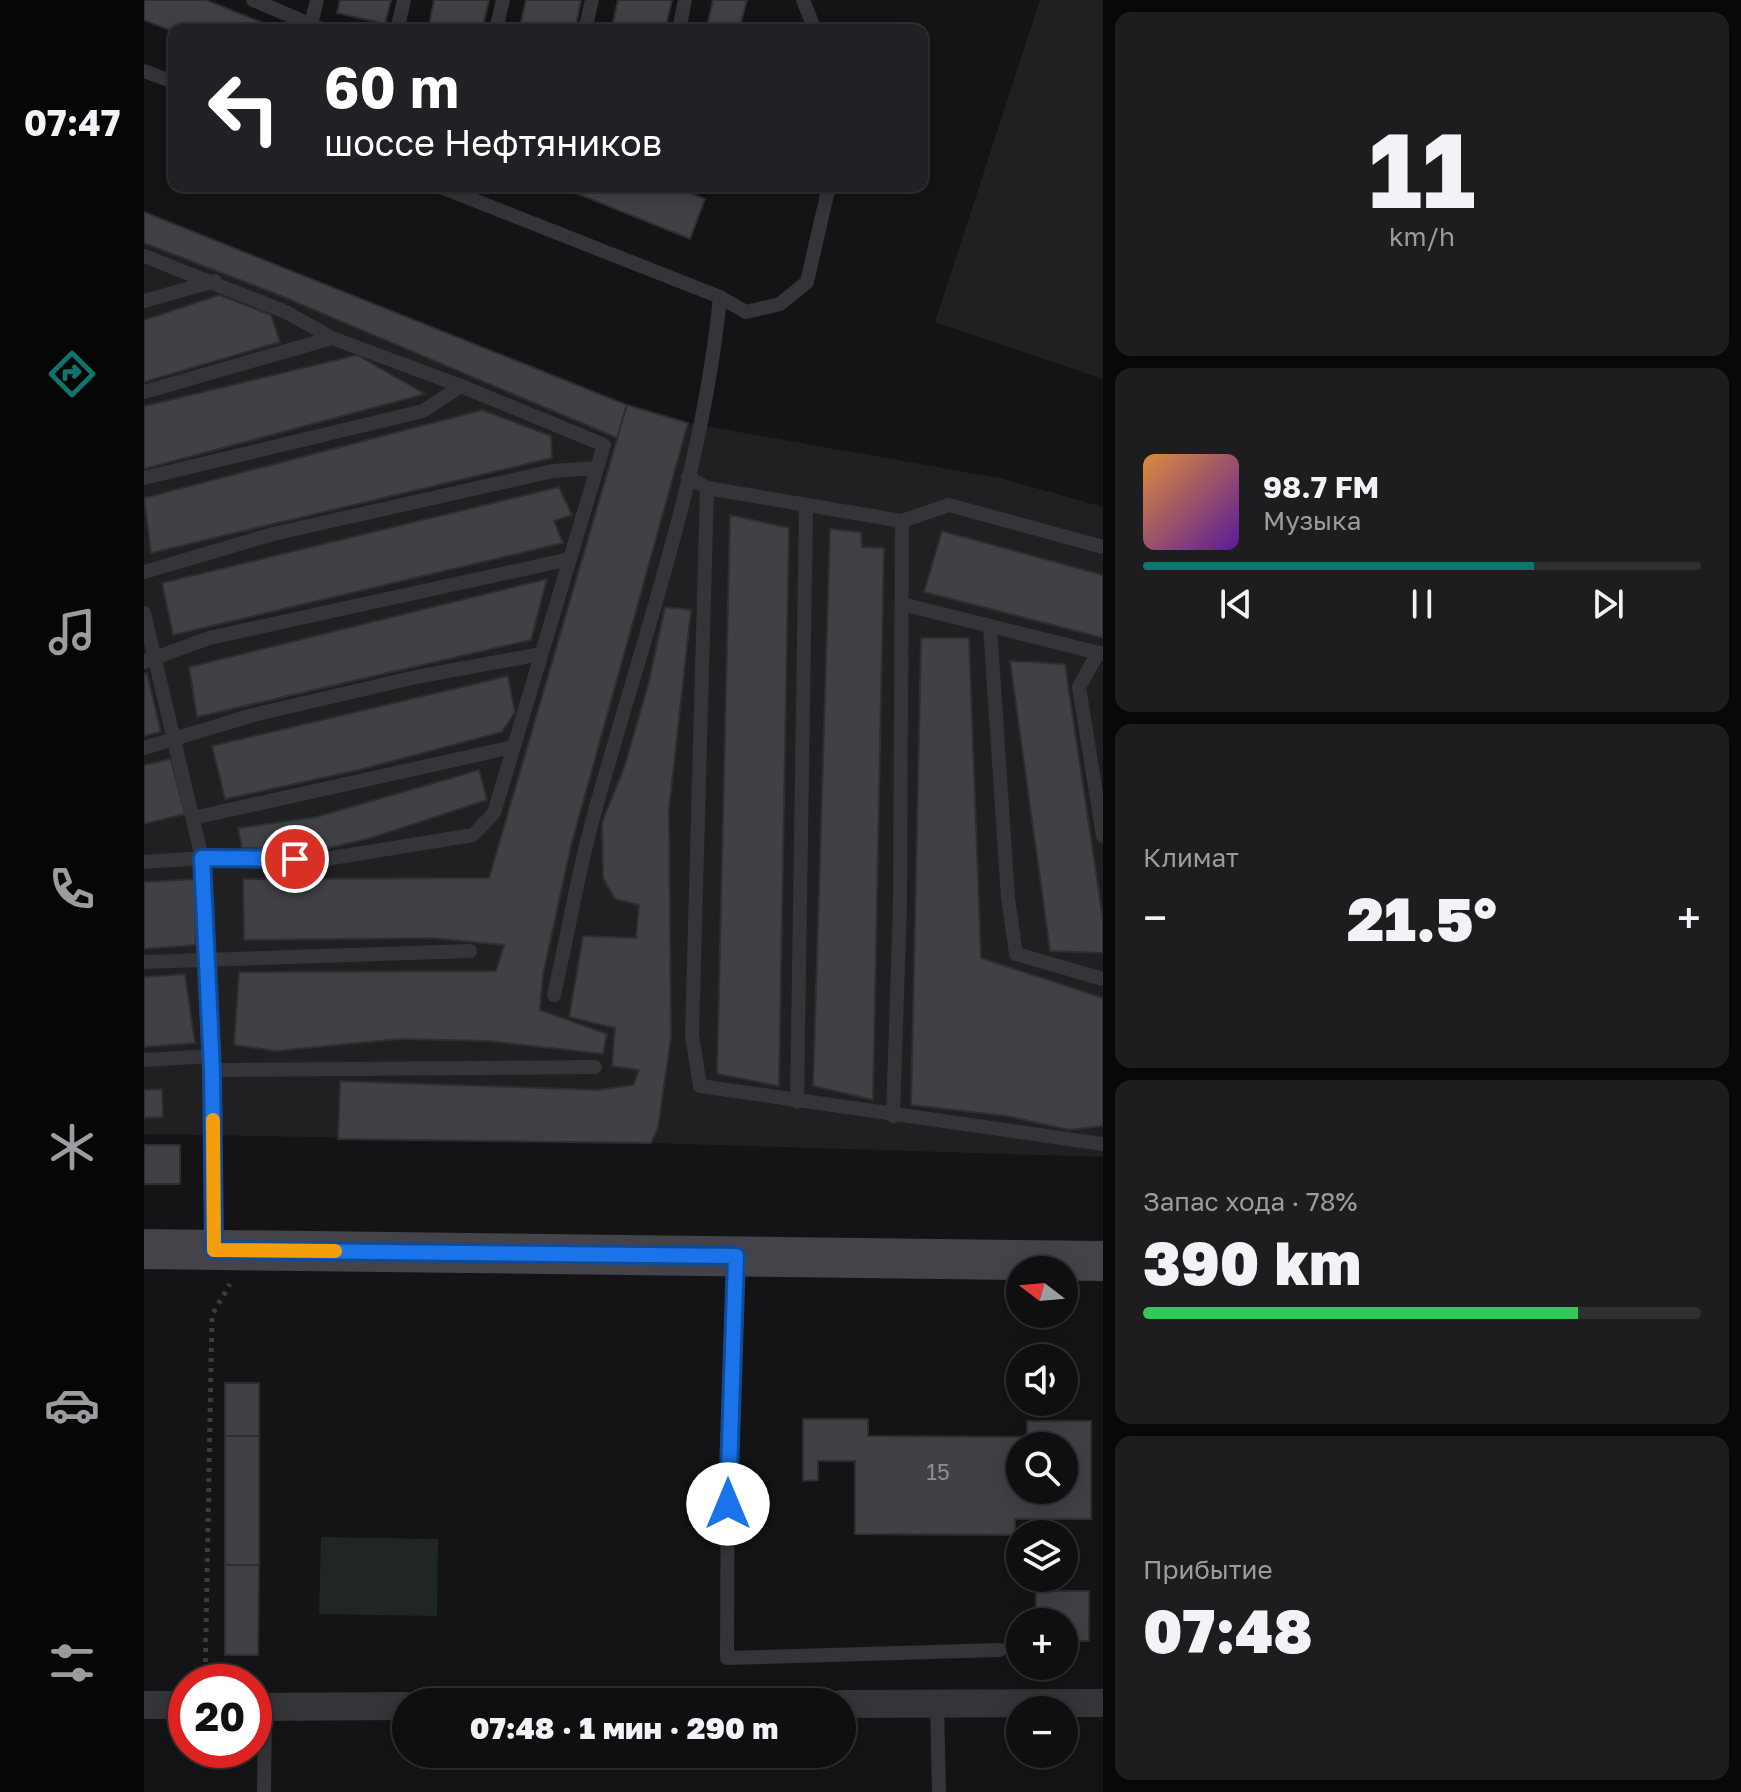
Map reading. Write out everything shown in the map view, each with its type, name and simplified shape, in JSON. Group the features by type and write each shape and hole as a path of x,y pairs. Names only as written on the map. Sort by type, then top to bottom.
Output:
{"main road":[{"path":"144,1249 1103,1261"}],"street":[{"path":"856,1704 1103,1703"},
{"path":"144,1705 168,1705"},
{"path":"272,1707 392,1706"}],"lane":[{"path":"253,0 311,24"},
{"path":"317,0 318,24"},
{"path":"398,24 404,0"},
{"path":"497,24 503,0"},
{"path":"586,24 592,0"},
{"path":"680,24 685,0"},
{"path":"803,0 813,24"},
{"path":"144,71 168,80"},
{"path":"453,192 720,297 746,312 780,304 807,282 828,192"},
{"path":"144,256 215,281 286,312 332,338 461,386 604,445 494,813 473,835 326,859 202,858 144,862"},
{"path":"144,301 215,281"},
{"path":"554,995 594,813 666,571 714,363 720,297"},
{"path":"144,392 332,338"},
{"path":"144,478 423,411 461,386"},
{"path":"144,572 289,530 553,471 597,468"},
{"path":"688,477 707,488 902,521 949,505 1103,547"},
{"path":"707,488 692,1035 700,1086 1103,1144"},
{"path":"797,1102 806,506"},
{"path":"893,1116 900,905 902,521"},
{"path":"150,661 209,638 570,559"},
{"path":"902,604 1101,654 1079,687 1103,836"},
{"path":"144,613 150,661 174,740 202,858 212,1063 232,1250"},
{"path":"990,626 1008,898 1016,954 1103,979"},
{"path":"144,748 253,715 416,677 541,654"},
{"path":"193,818 513,747"},
{"path":"144,962 207,957 470,951"},
{"path":"144,1060 595,1067"},
{"path":"736,1256 728,1412 727,1658 1000,1650"},
{"path":"937,1703 939,1792"},
{"path":"263,1768 264,1792"}],"path":[{"path":"205,1664 212,1315 232,1250"}],"shaded area":[{"path":"1040,0 1103,0 1103,379 935,322"},
{"path":"144,212 627,405 688,423 1000,478 1103,507 1103,1157 651,1143 144,1134"},
{"path":"321,1537 438,1539 437,1616 319,1614"}],"building":[{"path":"144,0 206,0 266,24 168,24 168,30 144,20"},
{"path":"340,0 391,0 385,24 337,13"},
{"path":"434,0 489,0 483,24 429,24"},
{"path":"526,0 581,0 576,24 520,24"},
{"path":"618,0 672,0 666,24 612,24"},
{"path":"713,0 747,0 741,24 707,24"},
{"path":"573,192 688,192 705,199 690,239"},
{"path":"144,212 627,405 617,438 274,293 144,243"},
{"path":"219,295 271,315 280,342 144,382 144,320"},
{"path":"357,355 425,394 144,469 144,406"},
{"path":"627,405 688,423 571,846 543,975 540,1010 607,1034 603,1054 487,1041 399,1039 277,1051 234,1045 239,972 496,971 504,945 430,938 244,940 243,879 489,878"},
{"path":"482,410 551,436 552,458 151,553 144,498"},
{"path":"559,487 572,515 554,521 563,543 173,635 162,583"},
{"path":"730,515 789,528 779,1086 717,1074"},
{"path":"830,529 861,532 862,547 884,548 873,1100 813,1086"},
{"path":"942,531 1103,575 1103,638 924,592"},
{"path":"547,579 531,640 197,717 189,667"},
{"path":"665,607 691,610 669,810 671,1038 658,1128 651,1143 338,1139 340,1081 598,1090 633,1085 639,1070 612,1066 615,1028 569,1017 583,936 636,938 639,905 615,899 603,878 602,822 624,768 648,685"},
{"path":"921,638 969,638 981,958 1103,998 1103,1126 1069,1130 1007,1116 911,1105"},
{"path":"1010,661 1065,664 1103,919 1103,953 1050,951"},
{"path":"147,673 161,732 144,736 144,674"},
{"path":"508,676 515,712 502,732 359,770 225,799 212,746"},
{"path":"171,759 185,814 144,824 144,765"},
{"path":"479,770 487,800 374,837 317,851 242,848 238,828 316,817"},
{"path":"195,879 196,945 144,949 144,882"},
{"path":"185,974 195,1043 144,1047 144,977"},
{"path":"162,1089 163,1117 144,1118 144,1090"},
{"path":"144,1145 180,1145 180,1184 144,1184"},
{"path":"225,1383 259,1383 259,1436 225,1436"},
{"path":"803,1419 868,1419 868,1436 1006,1437 1006,1504 1078,1504 1078,1432 1027,1432 1027,1421 1091,1421 1091,1519 1006,1520 1006,1535 855,1534 855,1461 818,1461 818,1480 803,1481"},
{"path":"225,1436 259,1436 259,1565 225,1565"},
{"path":"225,1565 259,1565 258,1655 225,1655"},
{"path":"1089,1591 1089,1641 1078,1641 1078,1608 1036,1608 1036,1592"}],"slow traffic":[{"path":"213,1120 214,1250 335,1251"}],"route":[{"path":"295,859 202,858 212,1070 214,1250 736,1256 728,1412 728,1504"}]}
